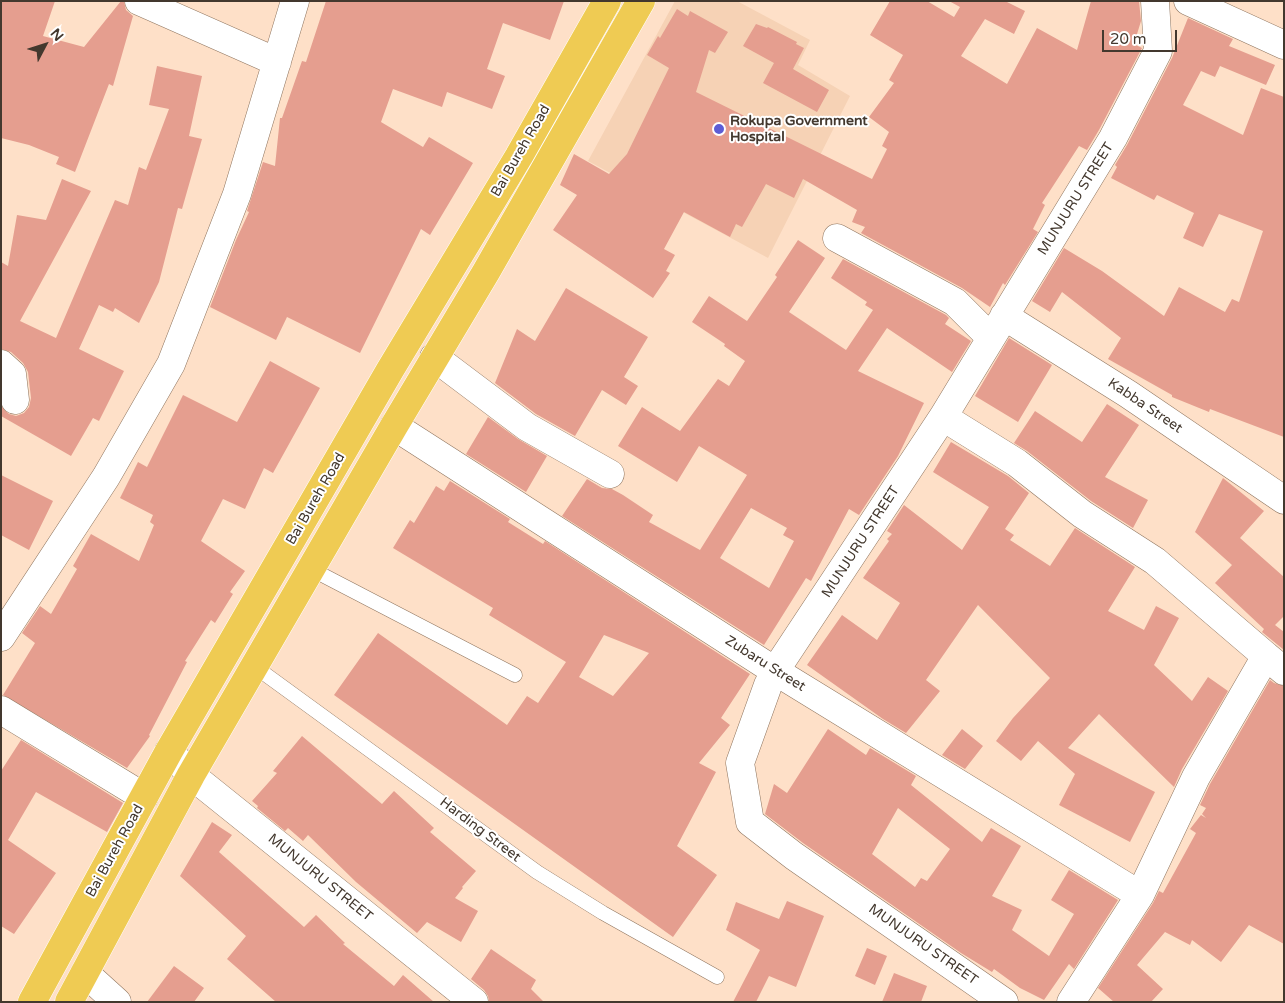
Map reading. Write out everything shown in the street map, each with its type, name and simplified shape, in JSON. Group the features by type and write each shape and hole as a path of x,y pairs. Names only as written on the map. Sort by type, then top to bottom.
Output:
{"highway":[{"name":"Bai Bureh Road","path":"32,1002 169,751 390,370 519,156 607,1"},
{"path":"69,1002 191,775 310,568 486,272 641,1"}],"street":[{"path":"140,1 277,62"},
{"path":"1,637 106,477 171,364 237,194 295,1"},
{"name":"MUNJURU STREET","path":"1004,1002 794,856 750,822 740,762 768,685 776,671 943,417 1114,138 1158,51 1155,1"},
{"path":"1202,4 1284,45"},
{"name":"Kabba Street","path":"837,238 998,327 1128,394 1284,500"},
{"path":"434,357 527,427 610,474"},
{"path":"1,364 12,374 15,400"},
{"path":"943,417 1017,463 1082,514 1155,561 1275,663 1196,777 1140,895 1071,1002"},
{"name":"Zubaru Street","path":"394,426 776,671 1140,895"},
{"path":"1,710 144,797"},
{"name":"MUNJURU STREET","path":"169,751 191,775 474,1002"},
{"path":"85,973 117,1002"}],"lane":[{"path":"310,568 515,675"},
{"name":"Harding Street","path":"254,666 537,872 602,913 717,977"}],"shaded area":[{"name":"Rokupa Government Hospital","path":"675,1 737,1 810,40 798,65 850,96 768,258 588,161"}],"building":[{"path":"1,1 55,1 43,36 84,47 121,1 124,1 126,10 133,16 113,86 109,84 75,172 56,164 59,157 29,145 1,138"},
{"path":"326,1 564,1 550,40 503,23 487,69 505,76 492,109 447,92 442,107 393,89 381,122 423,147 429,137 473,163 430,235 421,229 360,353 287,317 276,340 210,307 249,212 247,211 263,162 275,166 280,118 282,118 302,61 306,62"},
{"path":"890,1 927,1 954,17 960,7 949,1 1005,1 1025,11 1014,34 985,19 961,56 1007,84 1037,28 1077,50 1091,1 1139,1 1141,21 1134,44 1142,48 1087,150 1079,146 1042,203 1045,205 1033,229 1038,232 1005,285 1003,283 990,307 962,288 861,233 865,227 852,222 857,210 803,179 794,198 766,184 742,227 736,224 730,237 684,212 664,249 675,255 666,271 670,273 653,298 553,230 577,195 560,185 574,154 609,174 627,154 669,68 647,55 658,36 660,38 677,9 688,16 690,11 728,32 715,53 709,50 696,92 872,179 887,149 882,146 889,132 869,117 894,83 889,80 903,55 870,35"},
{"path":"1188,18 1233,39 1229,46 1275,65 1266,85 1220,66 1215,77 1201,71 1183,105 1243,135 1261,88 1284,97 1284,437 1210,409 1209,412 1172,397 1172,395 1108,359 1121,338 1062,292 1050,312 1032,301 1064,248 1102,271 1164,316 1179,287 1225,312 1232,299 1239,302 1263,231 1219,214 1203,247 1183,238 1194,213 1157,195 1154,200 1111,178 1117,167 1115,165 1172,58"},
{"path":"756,24 768,27 797,42 796,44 804,48 793,69 829,90 817,112 763,83 774,63 743,46"},
{"path":"157,66 202,76 189,136 202,139 182,209 178,208 159,282 139,323 115,308 113,312 99,305 79,349 124,371 99,421 93,418 71,456 1,416 1,406 9,414 16,416 24,413 29,407 31,398 28,372 23,363 11,352 1,349 1,262 8,266 17,215 46,220 62,179 91,191 20,321 56,338 115,200 128,205 139,167 146,170 169,109 149,105"},
{"path":"798,240 825,258 789,312 846,350 873,310 865,305 867,302 831,278 843,259 946,315 949,318 945,324 971,341 952,372 887,328 858,371 924,403 898,456 859,515 849,509 811,581 806,578 764,645 562,516 587,479 602,488 612,489 623,495 653,515 649,522 700,550 747,475 699,446 677,482 618,446 642,407 680,431 718,379 729,386 745,361 724,346 725,344 692,322 709,296 747,321 777,277 775,275","holes":["751,508 787,528 783,535 794,541 769,588 720,558"]},
{"path":"566,288 648,337 624,377 638,386 626,405 602,390 575,436 536,414 495,383 517,329 535,341"},
{"path":"1009,338 1052,365 1018,422 975,396"},
{"path":"270,361 320,388 273,473 264,468 245,509 223,499 201,541 245,571 230,592 233,594 215,623 211,620 185,661 187,662 150,736 127,768 3,695 35,643 22,633 40,606 51,614 77,569 73,566 91,534 139,561 154,525 150,522 153,515 120,498 138,462 147,467 183,395 237,422"},
{"path":"1107,404 1139,425 1105,477 1148,500 1133,528 1091,501 1014,443 1035,411 1082,442"},
{"path":"488,417 518,439 547,456 526,492 466,454"},
{"path":"951,442 1008,476 1029,493 1005,529 1014,535 1010,540 1050,566 1075,528 1135,567 1108,611 1144,630 1156,606 1179,618 1154,665 1192,701 1208,677 1228,691 1182,769 1174,787 1099,714 1068,748 1155,792 1130,842 1059,805 1075,774 1038,741 1021,761 996,741 1013,718 1050,678 978,605 926,680 940,691 906,733 807,665 842,615 877,640 900,603 863,578 889,541 887,539 892,534 887,531 904,505 962,550 989,507 933,472"},
{"path":"1,475 53,501 29,550 1,535"},
{"path":"1223,478 1264,511 1240,538 1284,577 1284,616 1275,625 1284,632 1284,650 1262,632 1264,629 1215,583 1232,565 1195,532"},
{"path":"450,481 510,519 508,522 543,544 545,541 750,674 721,718 730,725 699,763 716,772 677,846 717,875 673,937 334,695 378,633 507,725 527,696 538,703 566,662 489,615 493,608 393,548 410,520 414,523 436,486 444,491","holes":["604,635 649,653 613,696 579,677"]},
{"path":"1270,680 1284,686 1284,944 1249,925 1221,962 1192,940 1190,945 1165,932 1137,965 1163,989 1151,1002 1114,1002 1098,988 1159,891 1163,893 1196,833 1190,829 1201,815 1206,818 1202,814 1206,808 1200,805 1210,784"},
{"path":"828,729 866,755 870,748 916,776 911,785 982,842 991,828 1021,846 992,896 1022,910 1012,930 1049,956 1074,914 1051,900 1069,870 1118,900 1074,969 1069,964 1044,1000 1020,988 994,969 992,972 961,953 803,843 765,814 774,784 787,793","holes":["898,808 950,849 927,881 921,878 915,887 872,854"]},
{"path":"962,729 983,746 965,769 942,755"},
{"path":"302,736 382,804 394,791 434,828 430,832 476,871 455,898 478,911 461,942 427,922 417,933 356,882 308,835 303,841 288,828 285,831 257,808 258,806 252,801 277,773 273,771"},
{"path":"21,740 123,803 107,832 36,792 8,840 56,873 14,934 1,926 1,771"},
{"path":"212,822 232,835 219,852 304,927 316,915 345,943 343,944 394,986 403,975 434,1002 276,1002 227,959 246,936 180,876"},
{"path":"787,901 824,916 796,987 769,976 756,1002 733,1002 760,950 726,930 736,902 779,919"},
{"path":"867,948 887,956 875,985 855,976"},
{"path":"491,949 536,980 531,989 544,1002 489,1002 484,990 471,979"},
{"path":"174,966 204,988 194,1002 147,1002"},
{"path":"894,973 927,986 921,1002 882,1002"}],"place":[{"name":"Rokupa Government Hospital","path":"719,129"}]}
